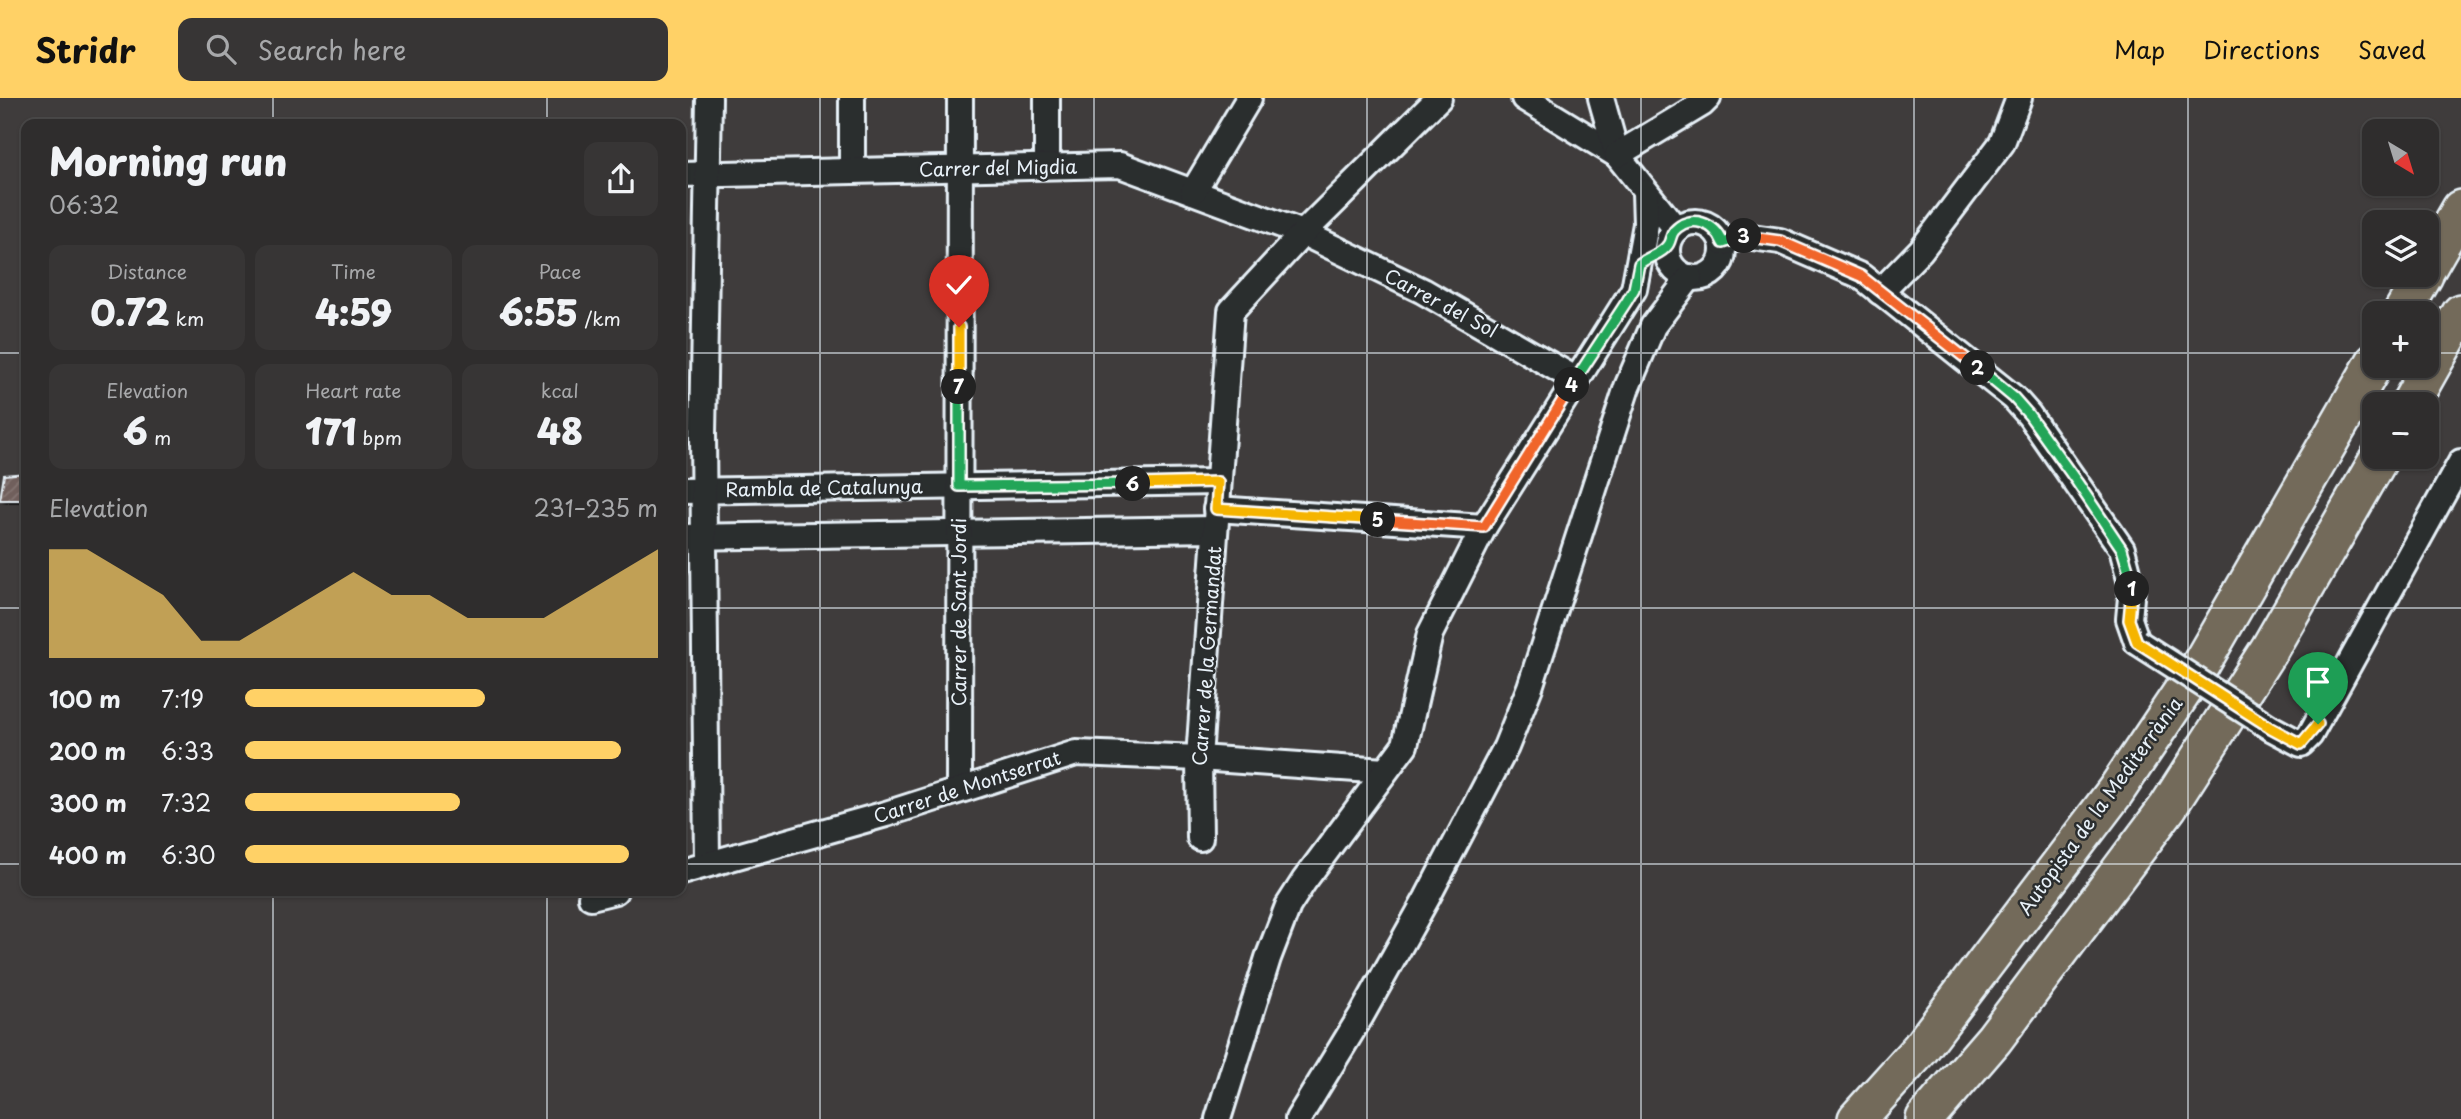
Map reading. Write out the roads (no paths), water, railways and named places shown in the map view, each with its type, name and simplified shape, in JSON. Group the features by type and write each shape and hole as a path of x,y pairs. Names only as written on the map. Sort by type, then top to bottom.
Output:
{"highway":[{"path":"2439,247 2461,209"},
{"path":"2417,392 2461,313"},
{"name":"Autopista de la Mediterrània","path":"1857,1119 1920,1049 2115,792 2201,664 2366,378"},
{"path":"1925,1119 1994,1039 2168,807 2270,648 2374,469"}],"street":[{"path":"707,864 692,490 709,98"},
{"path":"852,98 852,171"},
{"name":"Carrer de Sant Jordi","path":"959,790 960,98"},
{"path":"1046,98 1047,166"},
{"path":"1193,192 1249,98"},
{"name":"Carrer de la Germandat","path":"1200,838 1199,758 1231,311 1303,233 1439,98"},
{"path":"1524,98 1617,155 1645,192 1672,238 1670,263 1682,275 1699,277 1716,269 1721,261 1723,243 1720,236 1707,224 1691,222 1672,238 1639,264"},
{"path":"1601,98 1617,155"},
{"path":"1617,155 1708,98"},
{"path":"1881,292 1921,250 2002,143 2019,98"},
{"name":"Carrer del Migdia","path":"686,175 1120,165 1303,233"},
{"path":"1218,1119 1268,958 1288,906 1405,745 1430,634 1484,527 1634,289 1646,223 1645,192"},
{"name":"Carrer del Sol","path":"1303,233 1423,291 1576,379"},
{"path":"1723,243 1745,236 1780,241 1861,276 1999,386 2029,415 2122,549 2132,587 2129,620 2137,642 2271,728 2301,744 2310,735 2461,462"},
{"path":"1298,1119 1361,1016 1427,898 1506,747 1530,687 1627,387 1653,326 1690,277"},
{"name":"Rambla de Catalunya","path":"692,490 1218,482"},
{"path":"692,537 959,533 1216,519 1484,527"},
{"name":"Carrer de Montserrat","path":"686,870 886,814 1076,753 1199,758 1385,772"},
{"path":"591,897 595,896"}]}
